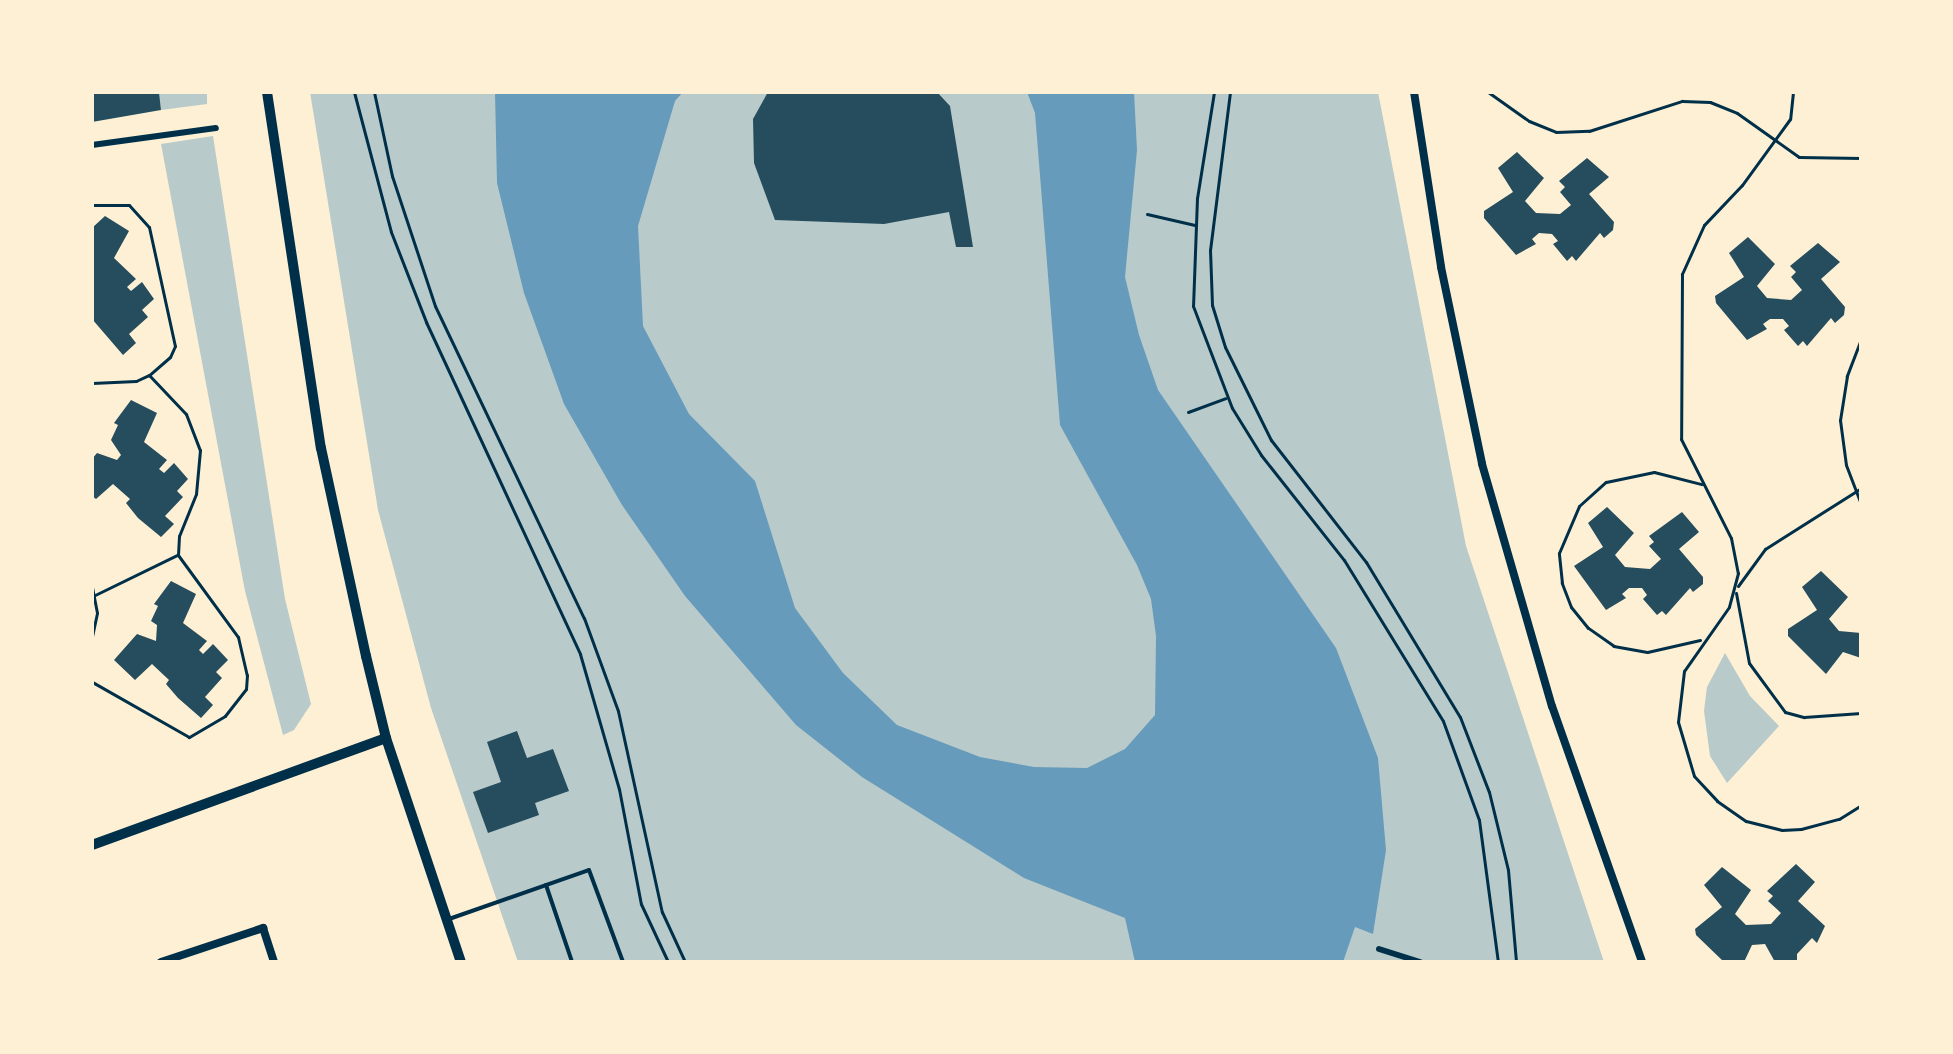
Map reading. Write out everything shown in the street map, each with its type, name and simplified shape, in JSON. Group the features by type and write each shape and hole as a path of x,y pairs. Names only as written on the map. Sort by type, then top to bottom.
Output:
{"street":[{"path":"267,92 321,448 386,738 461,962"},
{"path":"1414,92 1441,267 1482,464 1552,706 1642,962"},
{"path":"92,145 216,128"},
{"path":"92,845 386,738"},
{"path":"161,962 263,928 274,962"},
{"path":"1379,949 1420,962"}],"lane":[{"path":"446,920 589,870 623,962"},
{"path":"546,885 572,962"}],"path":[{"path":"354,92 391,232 416,296 580,654 619,789 641,904 668,962"},
{"path":"374,92 392,176 435,306 584,618 618,711 662,912 685,962"},
{"path":"1214,92 1195,225 1193,306 1227,397 1261,455 1360,584 1443,721 1479,820 1498,962"},
{"path":"1230,92 1210,250 1212,305 1225,347 1271,440 1366,562 1460,717 1489,792 1508,870 1516,962"},
{"path":"1488,92 1529,121 1556,132 1589,131 1695,100 1725,107 1799,157 1861,158"},
{"path":"1793,92 1790,119 1704,225 1682,274 1681,439 1701,484 1731,538 1736,592 1749,663 1785,712 1804,717 1861,713"},
{"path":"92,205 129,205 149,227 175,346 170,357 149,375 136,381 92,383"},
{"path":"1147,214 1195,225"},
{"path":"1861,339 1841,399 1842,443 1861,504"},
{"path":"92,682 189,737 200,735 236,703 247,675 238,637 178,555 179,536 196,494 200,450 186,414 149,375"},
{"path":"1188,412 1227,397"},
{"path":"1701,484 1654,472 1606,482 1570,520 1559,568 1578,618 1614,646 1665,651 1703,639"},
{"path":"1861,488 1765,549 1684,671 1677,704 1680,741 1704,789 1746,821 1782,830 1830,822 1861,805"},
{"path":"95,595 178,555"},
{"path":"92,587 95,595 92,636"}],"shaded area":[{"path":"159,92 207,92 207,104 161,110"},
{"path":"310,92 1378,92 1466,546 1604,962 518,962 431,708 378,510"},
{"path":"213,136 285,599 311,704 294,730 283,735 245,591 161,144"},
{"path":"1725,653 1750,696 1779,726 1727,783 1710,756 1704,711 1707,687"}],"water":[{"path":"495,92 683,92 675,101 638,226 643,326 689,414 755,481 795,608 843,673 897,725 980,757 1034,767 1087,768 1125,749 1155,715 1156,636 1151,599 1137,565 1060,425 1035,113 1027,92 1134,92 1137,150 1125,277 1139,335 1158,390 1336,648 1378,758 1386,850 1373,934 1355,927 1343,962 1135,962 1125,918 1024,878 862,777 796,725 685,596 622,505 564,404 524,293 497,183"}],"building":[{"path":"92,92 159,92 161,110 92,122"},
{"path":"768,92 937,92 950,106 973,247 956,247 949,212 884,224 775,220 754,163 753,119"},
{"path":"1517,152 1544,178 1525,201 1536,213 1560,214 1571,205 1560,192 1565,187 1559,181 1587,158 1609,177 1589,194 1614,222 1613,230 1604,238 1600,233 1576,261 1572,256 1567,261 1553,244 1558,241 1552,234 1539,233 1532,239 1536,244 1516,255 1484,218 1484,211 1513,192 1498,168"},
{"path":"105,216 129,231 114,258 136,279 127,287 131,291 142,282 154,299 142,310 148,317 129,334 136,343 123,355 92,319 92,228"},
{"path":"1748,237 1775,264 1757,286 1767,298 1791,300 1802,290 1791,277 1796,272 1790,266 1818,243 1840,262 1821,279 1845,307 1844,315 1835,323 1831,318 1807,346 1803,341 1798,346 1784,330 1789,326 1783,319 1770,319 1763,324 1767,329 1747,340 1716,303 1715,296 1744,277 1729,253"},
{"path":"131,400 157,413 144,442 167,460 159,469 164,473 174,463 188,479 177,491 183,497 165,516 174,524 161,537 138,518 126,503 130,499 113,484 96,499 92,496 92,459 97,453 117,460 121,455 111,440 118,425 114,423"},
{"path":"1607,507 1634,533 1615,555 1625,567 1650,569 1661,559 1649,546 1654,542 1649,536 1682,512 1699,532 1679,549 1703,577 1703,584 1693,592 1690,588 1666,615 1662,611 1657,615 1643,599 1647,595 1642,588 1629,588 1622,594 1626,598 1606,610 1574,566 1603,547 1588,523"},
{"path":"1821,571 1848,597 1829,619 1839,631 1861,633 1861,658 1843,652 1826,674 1788,636 1788,629 1817,610 1802,587"},
{"path":"171,581 196,594 183,623 207,641 199,650 203,654 213,644 228,660 216,672 222,678 205,697 213,705 201,718 178,698 166,684 169,680 152,664 135,680 114,660 137,634 156,641 157,625 151,621 158,606 154,604"},
{"path":"517,731 527,758 553,749 569,791 535,803 539,815 488,833 473,792 501,782 487,742"},
{"path":"1796,864 1815,882 1798,901 1825,926 1817,943 1812,938 1797,954 1797,962 1775,962 1765,944 1752,945 1744,962 1724,962 1696,935 1695,929 1722,907 1704,885 1722,867 1751,890 1735,914 1746,925 1771,924 1781,913 1768,901 1773,896 1767,891"}]}
